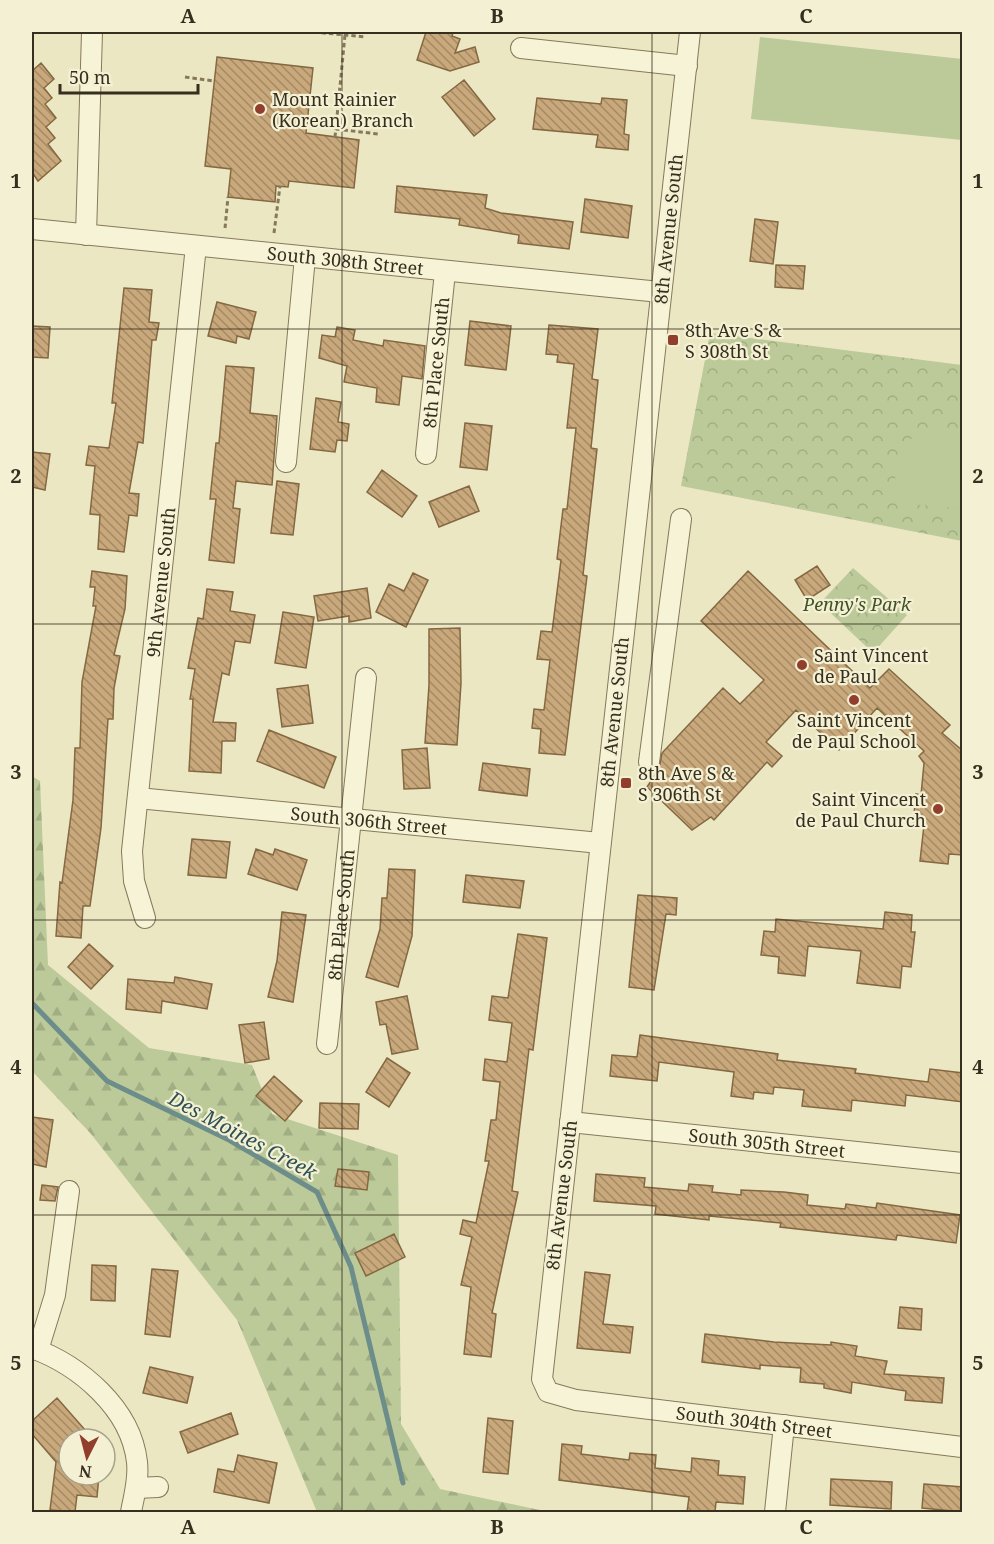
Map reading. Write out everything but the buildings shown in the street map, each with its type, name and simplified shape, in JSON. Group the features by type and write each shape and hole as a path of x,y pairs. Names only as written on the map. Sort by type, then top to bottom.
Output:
{"street":[{"path":"86,235 92,32"},
{"name":"8th Avenue South","path":"548,1392 542,1379 542,1370 690,32"},
{"path":"520,48 687,66"},
{"name":"South 308th Street","path":"32,229 660,292"},
{"name":"9th Avenue South","path":"145,918 137,898 132,863 196,246"},
{"path":"286,462 305,257"},
{"name":"8th Place South","path":"426,454 445,272"},
{"path":"649,762 681,519"},
{"name":"8th Place South","path":"327,1044 366,678"},
{"name":"South 306th Street","path":"138,798 600,843"},
{"name":"South 305th Street","path":"570,1122 963,1163"},
{"path":"69,1191 55,1295 34,1349 65,1364 98,1390 122,1421 137,1460 136,1488 131,1512"},
{"name":"South 304th Street","path":"548,1392 576,1400 963,1447"},
{"path":"775,1512 784,1425"},
{"path":"136,1488 159,1487"}],"path":[{"path":"314,32 366,37"},
{"path":"335,137 345,35"},
{"path":"185,77 214,81"},
{"path":"336,129 378,134"},
{"path":"274,233 280,186"},
{"path":"225,228 228,197"}],"green space":[{"path":"760,37 962,59 962,140 751,119"},
{"path":"710,333 962,365 962,541 681,486"},
{"path":"918,433 948,435 962,445 962,509 901,503 897,493 895,474 897,464 904,447"},
{"name":"Penny's Park","path":"853,568 907,615 873,653 820,603"},
{"path":"32,776 40,781 48,965 149,1048 252,1065 272,1114 398,1155 401,1424 440,1489 549,1512 317,1512 237,1320 91,1134 32,1071"}],"waterway":[{"name":"Des Moines Creek","path":"32,1003 107,1081 229,1140 317,1192 351,1267 403,1483"}],"place":[{"name":"Mount Rainier (Korean) Branch","path":"260,109"},
{"name":"8th Ave S & S 308th St","path":"673,340"},
{"name":"Saint Vincent de Paul","path":"802,665"},
{"name":"Saint Vincent de Paul School","path":"854,700"},
{"name":"8th Ave S & S 306th St","path":"626,783"},
{"name":"Saint Vincent de Paul Church","path":"938,809"}]}
